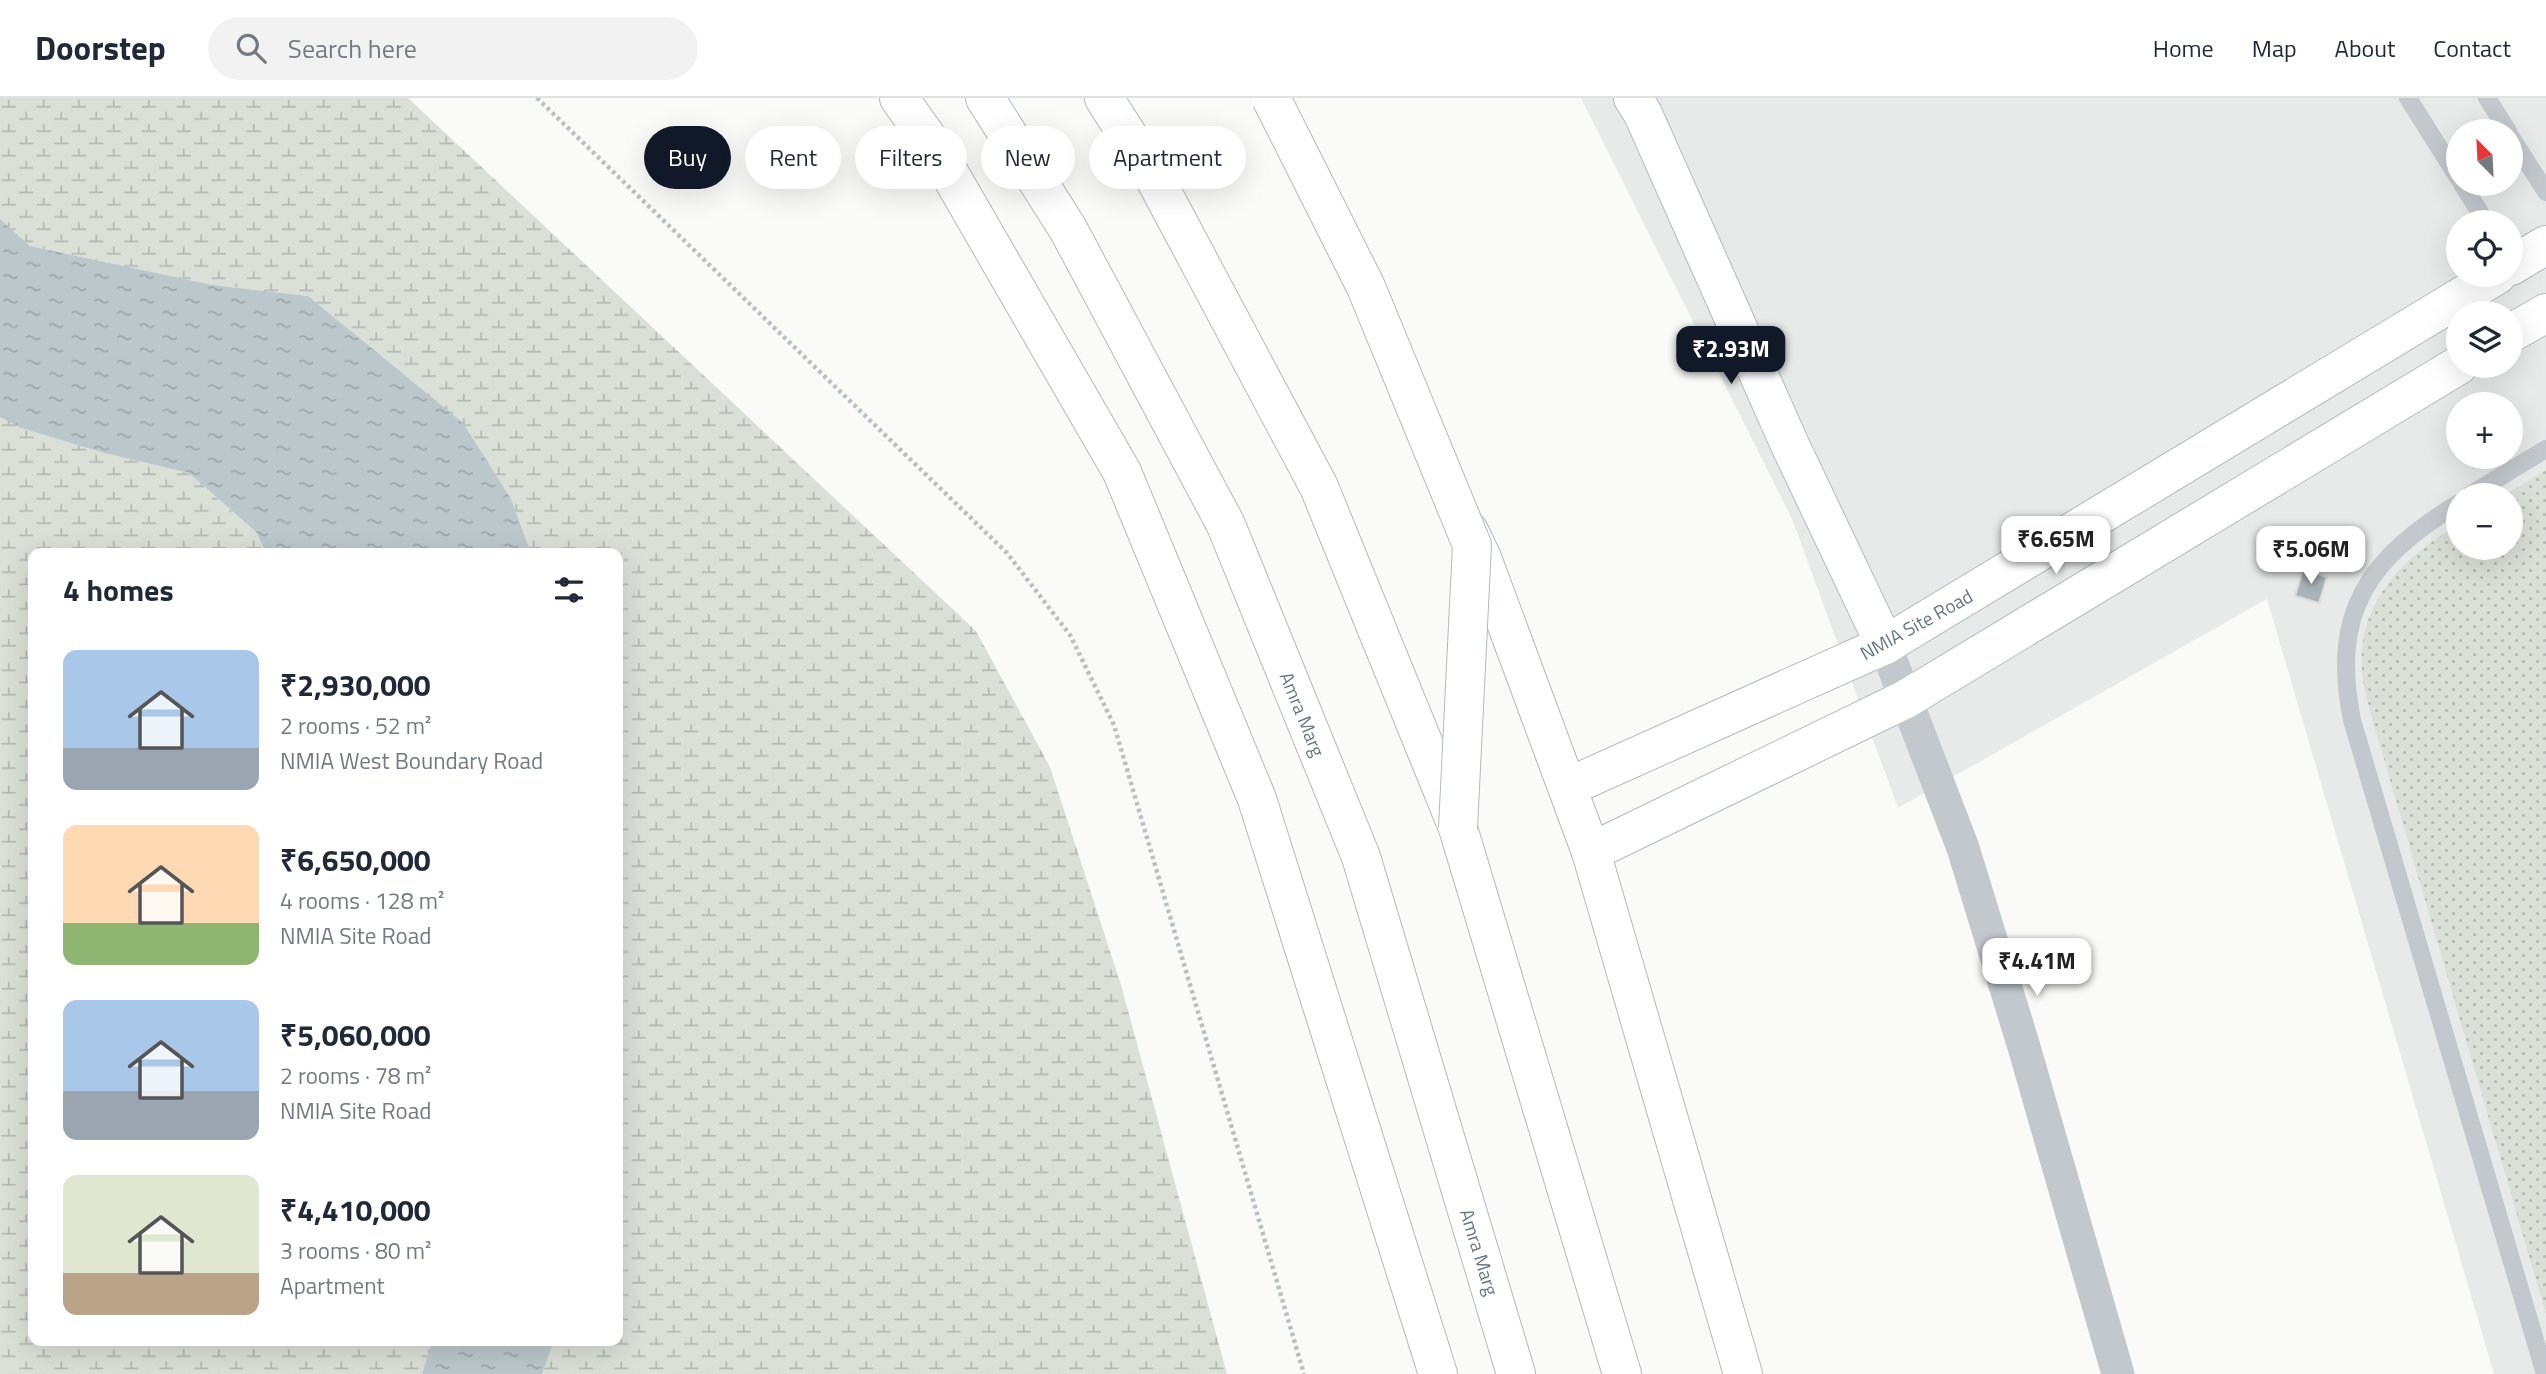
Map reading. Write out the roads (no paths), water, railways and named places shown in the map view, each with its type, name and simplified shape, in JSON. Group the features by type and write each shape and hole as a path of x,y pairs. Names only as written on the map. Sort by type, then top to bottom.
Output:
{"main road":[{"path":"899,98 936,150 1122,472 1257,799 1437,1374"},
{"name":"Amra Marg","path":"985,98 1068,229 1226,525 1361,857 1516,1374"},
{"path":"1104,98 1154,177 1319,487 1458,828 1622,1374"},
{"path":"1268,98 1366,287 1472,545 1458,828"},
{"path":"1268,98 1482,558 1568,787 1591,852 1743,1374"},
{"path":"1633,98 1790,445 1885,645"},
{"name":"NMIA Site Road","path":"2523,258 2546,245"},
{"name":"NMIA Site Road","path":"1568,787 1885,645 2475,287"},
{"path":"2523,327 2546,313"},
{"path":"1591,852 1906,699 2446,373"}],"street":[{"path":"1885,645 1963,848 2028,1060 2118,1374"}],"lane":[{"path":"2408,98 2446,159"},
{"path":"2487,98 2500,119"},
{"path":"2524,157 2546,192"},
{"path":"2490,483 2546,449"},
{"path":"2446,511 2403,541 2366,585 2347,638 2344,664 2346,692 2352,720 2546,1374"}],"water":[{"path":"0,219 30,246 213,285 308,296 463,423 511,499 529,548 264,548 256,532 189,473 104,453 21,428 0,417"},
{"path":"430,1346 552,1346 542,1374 422,1374"}]}
